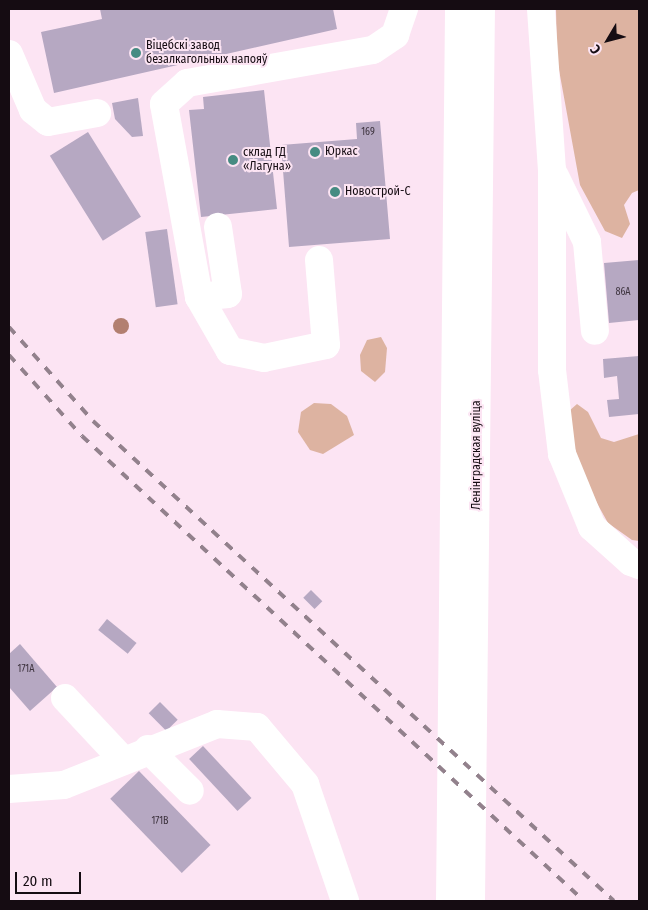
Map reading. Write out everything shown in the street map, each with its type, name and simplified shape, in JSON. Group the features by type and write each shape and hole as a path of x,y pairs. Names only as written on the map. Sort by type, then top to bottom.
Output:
{"main road":[{"path":"319,260 326,345 264,358 230,351 199,297 164,104 188,83 373,50 395,35 404,9"},
{"name":"Ленінградская вуліца","path":"450,901 459,9"},
{"name":"Ленінградская вуліца","path":"472,901 481,9"},
{"path":"541,9 552,170 552,370 562,454 592,527 630,562 639,564"},
{"path":"9,54 33,110 48,122 97,113"},
{"path":"552,170 587,242 595,331"},
{"path":"199,297 228,294 218,227"},
{"path":"65,698 122,759"},
{"path":"9,790 64,785 122,759 217,724 257,727 305,784 345,901"},
{"path":"148,749 190,791"}],"shaded area":[{"path":"556,9 639,9 639,190 632,193 624,205 630,224 622,238 605,231 580,185 557,59"},
{"path":"381,337 387,348 385,372 375,382 361,371 360,355 367,340"},
{"path":"314,403 331,404 347,416 354,435 323,454 310,450 298,432 301,412"},
{"path":"577,404 588,412 601,438 614,442 639,434 639,541 632,540 608,523 583,478 570,432 569,411"}],"building":[{"name":"Віцебскі завод безалкагольных напояў","path":"100,9 333,9 337,29 54,93 41,32 102,19"},
{"name":"склад ГД «Лагуна»","path":"264,90 277,209 201,217 189,110 204,109 203,97"},
{"path":"138,98 143,136 132,137 115,119 112,103"},
{"name":"Новострой-С","path":"380,121 390,239 289,247 281,145 357,139 356,123"},
{"path":"88,132 141,217 103,241 50,156"},
{"path":"167,229 178,304 156,307 145,232"},
{"path":"639,260 639,320 609,323 604,263"},
{"path":"639,356 639,414 609,417 607,400 619,399 617,376 604,378 603,359"},
{"path":"311,590 322,601 315,609 303,598"},
{"path":"107,619 137,643 128,654 98,630"},
{"path":"20,644 57,687 30,711 9,687 9,654"},
{"path":"160,702 178,720 166,731 149,713"},
{"path":"203,746 251,798 238,811 189,759"},
{"path":"139,771 211,845 182,873 110,799"}],"railway":[{"path":"9,327 93,421 614,901"},
{"path":"9,355 82,436 584,901"}],"place":[{"name":"Віцебскі завод безалкагольных напояў","path":"136,53"},
{"name":"Юркас","path":"315,152"},
{"name":"склад ГД «Лагуна»","path":"233,160"},
{"name":"Новострой-С","path":"335,192"}]}
